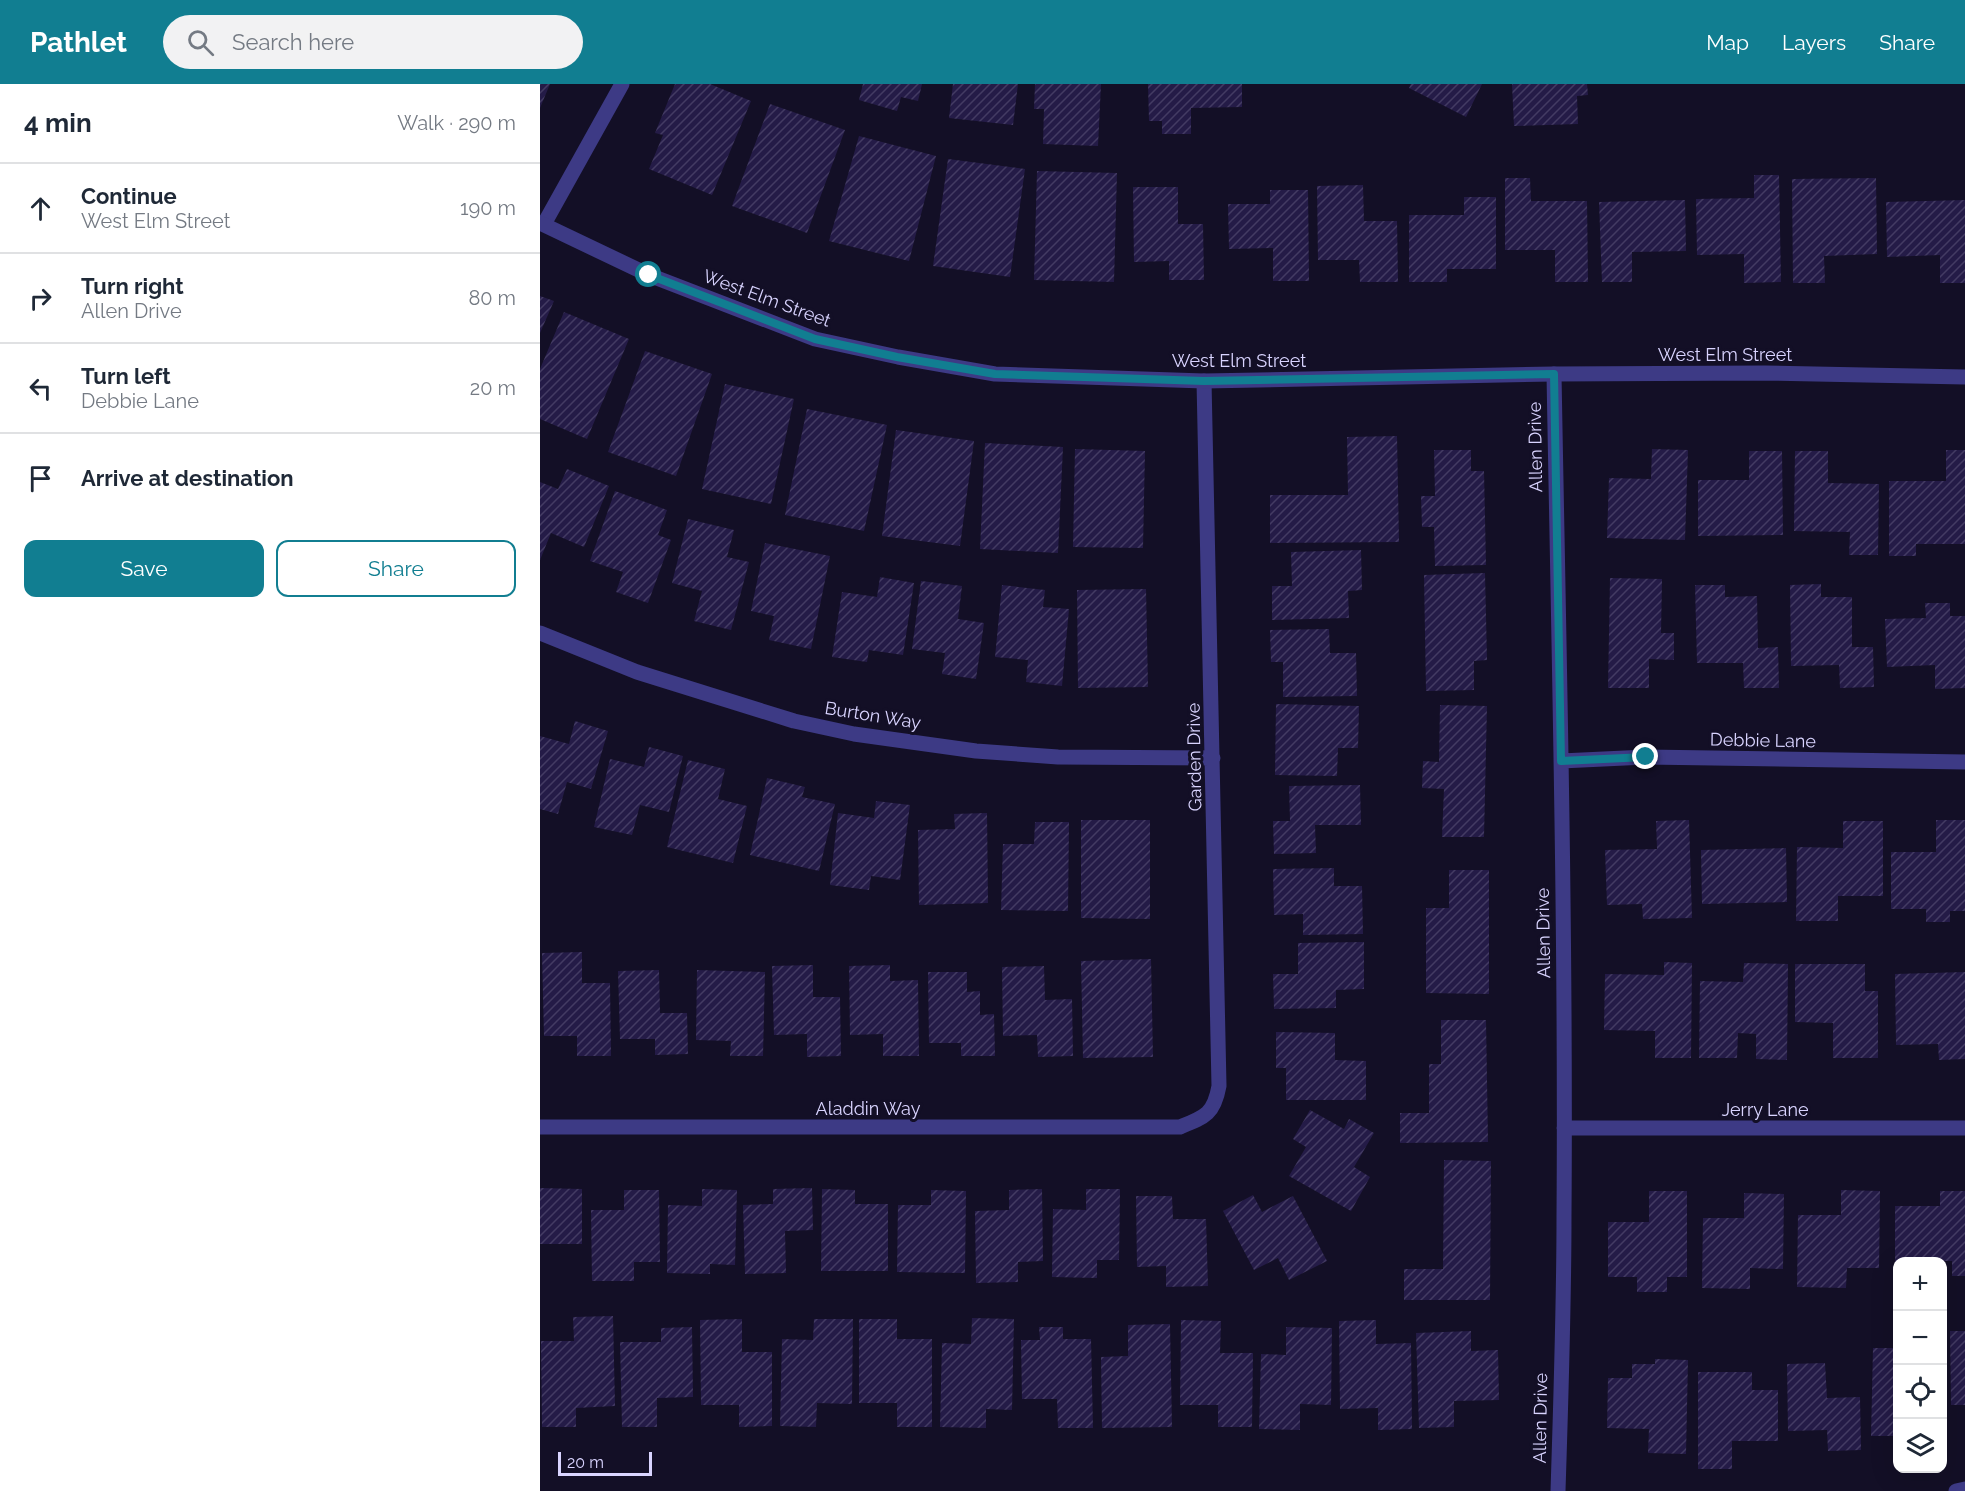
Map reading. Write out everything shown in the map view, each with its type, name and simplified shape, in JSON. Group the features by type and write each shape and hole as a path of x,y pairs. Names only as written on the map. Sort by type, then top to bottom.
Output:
{"street":[{"path":"542,223 622,84"},
{"name":"West Elm Street","path":"542,223 649,275 815,339 897,357 995,374 1204,381 1554,374 1765,373 1965,377"},
{"name":"Allen Drive","path":"1554,374 1561,761 1564,1128 1558,1491"},
{"name":"Garden Drive","path":"1196,1121 1206,1117 1216,1101 1219,1086 1214,758 1204,381"},
{"name":"Burton Way","path":"540,633 638,672 794,721 854,734 976,751 1058,757 1214,758"},
{"name":"Debbie Lane","path":"1561,761 1646,757 1965,762"},
{"name":"Aladdin Way","path":"540,1127 1180,1127 1196,1121"},
{"name":"Jerry Lane","path":"1564,1128 1965,1128"},
{"path":"1956,1491 1965,1489"}],"building":[{"path":"540,84 550,84 540,108"},
{"path":"675,84 710,84 751,101 712,195 649,169 663,135 655,133"},
{"path":"863,84 922,84 918,101 901,97 897,111 859,100"},
{"path":"953,84 1018,84 1013,125 949,118"},
{"path":"1035,84 1101,84 1098,146 1043,144 1044,109 1034,109"},
{"path":"1148,84 1242,84 1242,107 1191,108 1191,134 1162,134 1162,121 1149,121"},
{"path":"1411,84 1482,84 1466,117 1409,88"},
{"path":"1512,84 1587,84 1588,95 1577,96 1578,124 1514,126"},
{"path":"770,104 845,130 807,233 732,206"},
{"path":"859,136 936,156 909,261 829,241"},
{"path":"948,159 1025,169 1010,277 933,266"},
{"path":"1037,171 1117,173 1114,282 1034,280"},
{"path":"1754,175 1779,175 1781,282 1744,283 1744,254 1697,255 1696,199 1754,198"},
{"path":"1505,178 1530,178 1531,201 1587,201 1588,282 1555,282 1555,250 1505,250"},
{"path":"1876,178 1877,254 1824,256 1825,283 1793,283 1792,179"},
{"path":"1363,185 1364,221 1397,221 1398,282 1360,282 1359,260 1318,260 1317,186"},
{"path":"1133,187 1178,187 1178,224 1203,224 1204,280 1169,280 1169,261 1134,262"},
{"path":"1270,190 1308,190 1309,281 1273,281 1273,248 1229,249 1228,204 1270,204"},
{"path":"1464,197 1496,197 1496,269 1447,269 1447,282 1409,282 1409,215 1464,215"},
{"path":"1685,200 1686,251 1632,252 1632,282 1602,282 1599,202"},
{"path":"1965,200 1965,283 1940,283 1940,255 1887,257 1886,202"},
{"path":"540,296 554,301 540,333"},
{"path":"564,312 629,339 587,439 540,419 540,369"},
{"path":"645,351 712,374 676,476 608,452"},
{"path":"725,384 794,399 771,504 702,489"},
{"path":"807,409 887,425 864,531 785,515"},
{"path":"896,430 974,441 960,546 882,536"},
{"path":"1397,436 1399,542 1270,543 1270,495 1348,495 1347,437"},
{"path":"985,443 1063,447 1058,553 980,549"},
{"path":"1075,449 1145,451 1143,548 1073,547"},
{"path":"1652,449 1688,450 1685,540 1607,538 1609,478 1651,479"},
{"path":"1434,450 1471,450 1471,471 1484,471 1486,565 1435,566 1434,527 1422,527 1421,496 1435,496"},
{"path":"1946,450 1965,450 1965,544 1916,544 1916,556 1889,556 1889,481 1946,481"},
{"path":"1749,451 1782,451 1783,535 1698,536 1698,480 1749,480"},
{"path":"1795,451 1828,451 1828,483 1879,484 1878,555 1849,555 1850,532 1794,531"},
{"path":"567,469 609,486 584,547 551,533 540,560 540,482 558,489"},
{"path":"615,491 667,510 658,535 671,540 648,603 616,592 623,572 590,561"},
{"path":"688,519 734,530 727,557 749,562 731,630 694,621 702,591 672,583"},
{"path":"765,543 830,556 811,649 769,640 774,616 751,611"},
{"path":"1361,550 1362,590 1348,591 1349,618 1272,620 1272,586 1292,586 1291,552"},
{"path":"1485,573 1487,660 1474,661 1474,690 1426,691 1424,575"},
{"path":"880,577 914,583 903,655 869,650 867,662 832,657 842,592 877,597"},
{"path":"1610,578 1662,579 1661,633 1674,633 1674,660 1649,659 1649,688 1608,688"},
{"path":"921,581 962,586 958,619 984,623 976,679 942,674 945,653 912,649"},
{"path":"1821,584 1821,597 1852,597 1852,647 1873,647 1874,687 1840,688 1839,665 1791,666 1790,585"},
{"path":"1002,585 1045,590 1043,607 1069,609 1062,686 1026,682 1028,660 995,657"},
{"path":"1695,585 1725,585 1725,597 1757,596 1758,648 1778,647 1779,688 1744,688 1743,663 1697,663"},
{"path":"1146,589 1148,687 1078,688 1077,590"},
{"path":"1925,603 1950,603 1950,616 1965,616 1965,688 1935,689 1935,665 1887,667 1885,619 1926,618"},
{"path":"1329,629 1330,653 1356,653 1357,696 1283,697 1283,662 1271,662 1270,630"},
{"path":"1276,704 1359,706 1358,748 1338,748 1337,776 1275,775"},
{"path":"1440,705 1487,706 1484,837 1442,837 1444,789 1422,788 1423,761 1439,762"},
{"path":"575,721 608,731 591,789 567,782 558,814 540,809 540,736 569,744"},
{"path":"649,747 683,756 669,812 640,805 632,835 594,827 610,759 644,767"},
{"path":"688,760 725,769 718,799 747,806 733,863 667,847"},
{"path":"767,778 805,787 802,797 835,804 819,871 750,855"},
{"path":"1360,785 1361,825 1315,825 1316,853 1274,854 1273,821 1290,821 1289,786"},
{"path":"876,801 910,805 900,880 871,876 869,890 830,885 838,813 874,818"},
{"path":"987,813 988,903 919,905 918,830 955,829 954,814"},
{"path":"1081,820 1150,820 1150,919 1081,918"},
{"path":"1689,820 1692,918 1643,919 1642,904 1607,905 1605,850 1657,849 1656,821"},
{"path":"1936,820 1965,820 1965,911 1950,911 1950,922 1926,922 1926,909 1891,909 1891,852 1936,852"},
{"path":"1843,821 1883,821 1883,896 1838,896 1838,921 1796,921 1797,847 1843,848"},
{"path":"1035,822 1069,822 1068,911 1001,910 1003,844 1034,844"},
{"path":"1786,848 1787,902 1702,904 1701,850"},
{"path":"1334,868 1334,886 1362,886 1363,934 1303,935 1303,914 1274,915 1273,869"},
{"path":"1449,870 1489,870 1489,994 1426,993 1426,908 1449,908"},
{"path":"1364,942 1364,989 1336,990 1336,1008 1274,1009 1273,974 1298,974 1298,943"},
{"path":"582,952 582,983 610,983 611,1056 577,1056 577,1036 544,1036 542,953"},
{"path":"1151,959 1153,1057 1083,1058 1081,961"},
{"path":"1664,962 1692,963 1691,1058 1655,1058 1655,1031 1604,1030 1605,974 1664,975"},
{"path":"1744,963 1788,964 1787,1060 1756,1059 1756,1034 1738,1033 1737,1058 1699,1058 1700,981 1743,982"},
{"path":"1795,964 1865,964 1865,991 1878,991 1878,1058 1833,1058 1833,1023 1795,1022"},
{"path":"813,965 813,997 840,997 841,1056 807,1057 807,1034 774,1035 772,966"},
{"path":"890,965 890,981 918,980 919,1056 883,1056 883,1034 850,1035 849,966"},
{"path":"1044,966 1045,1000 1072,999 1073,1056 1038,1057 1037,1035 1003,1036 1002,967"},
{"path":"659,970 660,1013 687,1013 688,1054 655,1055 655,1039 620,1039 618,971"},
{"path":"697,970 765,972 763,1056 730,1056 731,1041 696,1040"},
{"path":"928,972 967,972 967,992 980,991 980,1015 994,1014 995,1056 961,1056 961,1043 929,1043"},
{"path":"1965,972 1965,1059 1939,1060 1938,1044 1896,1045 1895,974"},
{"path":"1441,1020 1486,1020 1488,1142 1400,1143 1400,1113 1429,1113 1429,1064 1441,1064"},
{"path":"1276,1032 1335,1033 1335,1060 1366,1061 1366,1100 1286,1100 1286,1068 1276,1068"},
{"path":"1310,1110 1344,1129 1349,1119 1374,1133 1354,1167 1370,1177 1351,1211 1289,1176 1306,1147 1293,1139"},
{"path":"1444,1160 1491,1161 1490,1300 1404,1300 1404,1269 1443,1269"},
{"path":"540,1188 582,1189 582,1244 540,1244"},
{"path":"812,1188 813,1230 785,1231 786,1273 745,1274 743,1205 773,1204 773,1189"},
{"path":"702,1189 737,1190 735,1265 710,1264 710,1274 667,1273 668,1205 702,1206"},
{"path":"822,1189 855,1190 855,1204 888,1204 888,1271 821,1271"},
{"path":"1042,1189 1043,1261 1018,1262 1018,1282 976,1283 975,1211 1009,1210 1009,1190"},
{"path":"1086,1189 1120,1189 1119,1260 1097,1260 1097,1278 1052,1277 1053,1209 1086,1210"},
{"path":"624,1190 659,1190 660,1262 634,1262 634,1281 592,1281 591,1210 624,1210"},
{"path":"931,1190 966,1191 965,1273 897,1272 898,1205 931,1205"},
{"path":"1841,1190 1880,1191 1879,1268 1847,1268 1846,1288 1797,1287 1798,1215 1841,1215"},
{"path":"1649,1191 1687,1191 1687,1277 1667,1277 1667,1292 1637,1292 1637,1277 1608,1277 1608,1222 1649,1222"},
{"path":"1940,1191 1965,1191 1965,1276 1952,1276 1952,1261 1947,1261 1947,1257 1895,1257 1895,1206 1940,1206"},
{"path":"1744,1193 1784,1194 1783,1269 1750,1268 1750,1289 1702,1288 1703,1218 1744,1218"},
{"path":"1253,1195 1262,1212 1293,1196 1327,1261 1289,1280 1278,1258 1254,1270 1223,1211"},
{"path":"1136,1196 1172,1196 1173,1219 1206,1219 1208,1286 1166,1287 1166,1266 1137,1267"},
{"path":"613,1316 615,1406 576,1408 576,1427 542,1427 541,1341 574,1341 573,1317"},
{"path":"972,1318 1014,1319 1012,1410 986,1409 986,1428 940,1427 942,1343 971,1344"},
{"path":"742,1319 742,1352 772,1352 772,1426 739,1427 739,1405 701,1405 700,1320"},
{"path":"814,1319 853,1319 852,1404 817,1403 816,1427 780,1426 782,1339 813,1340"},
{"path":"859,1319 897,1319 897,1339 932,1339 932,1427 897,1427 897,1403 859,1403"},
{"path":"1181,1320 1221,1321 1220,1353 1253,1353 1252,1427 1218,1427 1218,1405 1180,1405"},
{"path":"1376,1320 1376,1344 1411,1343 1412,1429 1378,1430 1378,1408 1340,1409 1339,1321"},
{"path":"1170,1324 1172,1427 1102,1428 1101,1357 1128,1356 1128,1325"},
{"path":"692,1327 693,1397 657,1398 657,1427 622,1427 620,1342 661,1342 661,1328"},
{"path":"1039,1327 1063,1327 1063,1339 1091,1339 1093,1428 1058,1428 1057,1399 1022,1399 1021,1340 1040,1340"},
{"path":"1286,1327 1332,1328 1331,1405 1300,1404 1300,1430 1259,1429 1261,1354 1286,1355"},
{"path":"1471,1331 1471,1351 1498,1350 1499,1400 1454,1401 1454,1427 1419,1428 1416,1333"},
{"path":"1950,1331 1965,1331 1965,1405 1951,1405"},
{"path":"1873,1348 1893,1348 1893,1436 1871,1436"},
{"path":"1655,1359 1688,1360 1686,1454 1648,1453 1649,1429 1607,1428 1608,1378 1632,1378 1632,1364 1655,1364"},
{"path":"1825,1363 1827,1398 1860,1397 1861,1450 1828,1451 1827,1430 1788,1431 1787,1364"},
{"path":"1698,1372 1752,1372 1752,1390 1778,1390 1778,1441 1732,1441 1732,1469 1698,1469"}],"route":[{"path":"649,275 815,339 897,357 995,374 1204,381 1554,374 1561,761 1646,757"}]}
